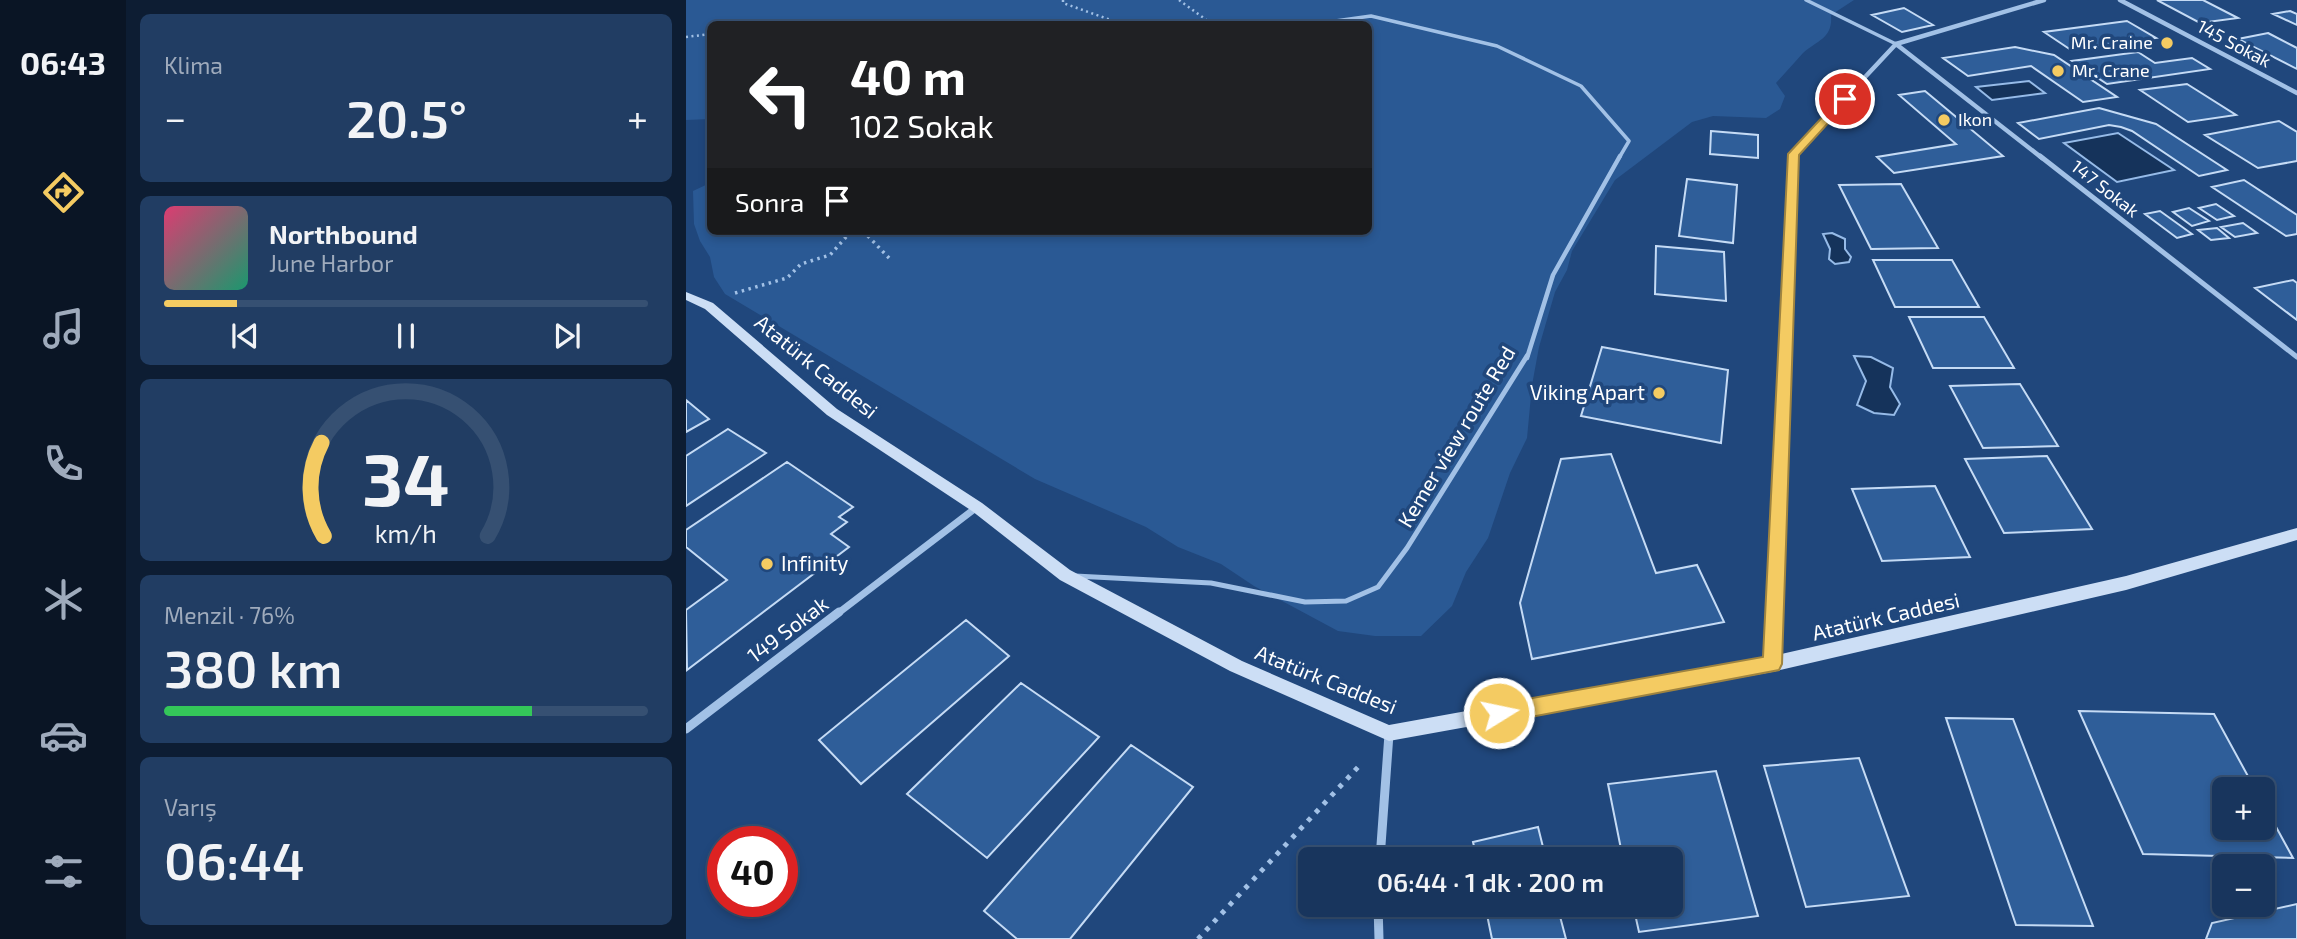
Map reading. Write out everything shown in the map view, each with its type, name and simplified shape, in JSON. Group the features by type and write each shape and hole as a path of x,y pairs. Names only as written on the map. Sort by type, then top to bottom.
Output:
{"street":[{"path":"1772,664 1794,154 1896,44 2044,0"},
{"name":"145 Sokak","path":"2120,0 2297,93"},
{"name":"147 Sokak","path":"1896,44 2297,357"},
{"name":"Atatürk Caddesi","path":"686,296 709,306 832,412 977,507 1065,575 1236,666 1389,733 1772,664 2126,583 2297,534"},
{"name":"149 Sokak","path":"686,729 977,507"},
{"path":"1381,847 1389,733"},
{"path":"1378,917 1379,939"}],"lane":[{"path":"1805,0 1896,44"},
{"name":"Kemer view route Red","path":"1065,575 1211,583 1304,602 1346,601 1378,587 1407,548 1525,363 1553,275 1629,141 1581,86 1497,46 1371,16 1335,21"}],"path":[{"path":"1063,0 1114,21"},
{"path":"1179,0 1208,21"},
{"path":"686,37 707,34"},
{"path":"709,306 740,290 787,278 801,264 830,255 850,235"},
{"path":"867,235 891,260"},
{"path":"1198,939 1389,733"}],"shaded area":[{"path":"686,0 1854,0 1831,15 1827,34 1803,53 1776,83 1785,96 1780,109 1766,118 1713,116 1692,122 1615,180 1572,251 1567,270 1555,292 1539,347 1527,438 1510,473 1488,538 1466,572 1452,606 1421,636 1375,636 1338,631 1254,586 1221,564 1178,547 1146,527 1035,479 725,294 714,277 710,257 694,224 693,191 707,184 707,235 1372,235 1372,21 707,21 707,119 686,120"},
{"path":"2029,81 2045,93 1992,100 1976,87"},
{"path":"2118,133 2174,170 2117,182 2064,143"},
{"path":"1832,233 1845,239 1845,249 1851,257 1849,262 1835,264 1829,259 1830,249 1823,234"},
{"path":"1854,356 1871,357 1893,368 1890,387 1900,404 1894,415 1874,413 1857,405 1866,381"}],"building":[{"path":"2157,0 2203,0 2238,18 2200,23"},
{"path":"1904,8 1933,25 1902,32 1872,15"},
{"path":"2290,11 2297,14 2297,25 2273,14"},
{"path":"2127,21 2156,38 2071,50 2044,32"},
{"path":"2268,33 2297,48 2297,69 2238,39"},
{"name":"Mr. Crane","path":"2015,47 2054,55 2117,97 2083,102 2031,66 1968,76 1943,58"},
{"path":"2138,52 2155,63 2192,58 2210,69 2107,84 2072,61"},
{"path":"2187,84 2236,115 2188,122 2140,90"},
{"name":"Ikon","path":"1925,91 2003,156 1894,173 1877,157 1956,144 1899,95"},
{"path":"2099,108 2156,124 2227,170 2199,176 2132,131 2121,127 2109,125 2039,139 2018,123"},
{"path":"2279,121 2297,132 2297,161 2258,168 2205,135"},
{"path":"1711,131 1758,135 1758,158 1710,154"},
{"path":"1687,179 1737,185 1733,243 1679,236"},
{"path":"2244,180 2297,215 2297,234 2286,236 2212,187"},
{"path":"1901,184 1938,248 1871,249 1839,185"},
{"path":"2216,204 2234,216 2217,220 2199,208"},
{"path":"2189,208 2209,221 2192,226 2173,212"},
{"path":"2160,211 2192,234 2177,238 2145,214"},
{"path":"2243,223 2257,233 2235,237 2221,227"},
{"path":"2217,228 2229,238 2211,240 2198,230"},
{"path":"1656,246 1724,252 1726,301 1655,294"},
{"path":"1873,260 1952,260 1979,307 1895,307"},
{"path":"2293,280 2297,283 2297,320 2255,288"},
{"path":"1909,317 1984,317 2014,368 1933,368"},
{"path":"1602,347 1728,370 1721,443 1581,416"},
{"path":"2020,384 2058,446 1983,448 1950,386"},
{"path":"686,400 709,419 686,432"},
{"path":"728,429 766,453 686,506 686,456"},
{"path":"1611,454 1656,573 1697,565 1724,622 1532,659 1520,603 1561,459"},
{"path":"2047,456 2092,529 2004,533 1965,459"},
{"name":"Infinity","path":"787,462 853,507 839,517 847,522 831,534 849,547 687,670 686,610 727,580 686,547 686,530"},
{"path":"1935,486 1970,557 1882,561 1852,489"},
{"path":"966,620 1009,656 861,784 819,740"},
{"path":"1021,683 1099,737 987,858 907,794"},
{"path":"2079,711 2214,714 2248,777 2212,777 2212,840 2275,840 2275,825 2293,858 2275,858 2275,854 2143,854"},
{"path":"1946,718 2013,719 2093,926 2016,925"},
{"path":"1131,745 1193,787 1070,939 1017,939 984,911"},
{"path":"1859,758 1909,896 1806,907 1764,766"},
{"path":"1716,771 1758,916 1639,932 1636,917 1683,917 1683,847 1621,847 1608,784"},
{"path":"1538,827 1543,847 1474,847 1473,842"},
{"path":"2297,904 2297,939 2206,939 2212,923 2239,917 2275,917 2275,909"},
{"path":"1487,917 1560,917 1566,939 1492,939"}],"place":[{"name":"Mr. Craine","path":"2167,43"},
{"name":"Mr. Crane","path":"2058,71"},
{"name":"Ikon","path":"1944,120"},
{"name":"Viking Apart","path":"1659,393"},
{"name":"Infinity","path":"767,564"}],"route":[{"path":"1499,713 1772,664 1794,154 1845,99"}]}
